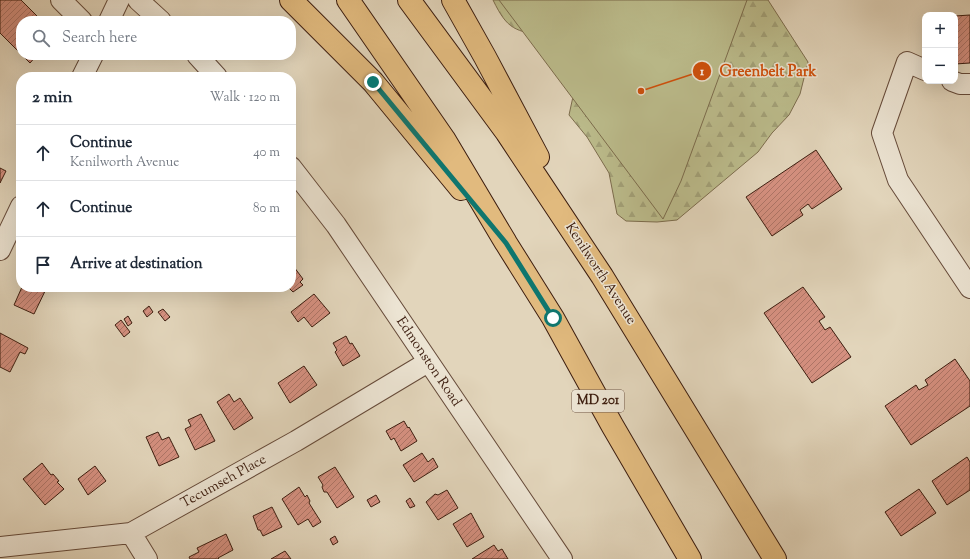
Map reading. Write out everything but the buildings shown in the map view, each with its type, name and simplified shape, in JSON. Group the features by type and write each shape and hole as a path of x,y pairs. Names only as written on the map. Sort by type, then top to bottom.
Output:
{"main road":[{"path":"291,0 373,82 506,243"},
{"name":"MD 201","path":"348,0 444,139 553,318 612,425 690,559"},
{"name":"Kenilworth Avenue","path":"408,0 507,133 602,276 775,559"},
{"path":"453,0 602,276"}],"street":[{"path":"61,0 77,16"},
{"path":"111,16 119,0"},
{"path":"138,0 156,16"},
{"path":"84,72 90,60"},
{"path":"201,60 212,72"},
{"path":"922,69 907,62 882,133 898,180 967,276"},
{"path":"958,83 970,84"},
{"name":"Edmonston Road","path":"296,173 336,224 562,559"},
{"path":"0,250 16,216"},
{"name":"Tecumseh Place","path":"0,546 131,532 296,442 428,362"},
{"path":"131,532 147,559"}],"green space":[{"path":"493,0 768,0 808,62 800,94 789,115 772,133 758,152 677,220 657,222 626,221 617,214 609,173 587,137 569,115 574,92 546,37 527,33 514,28 503,18"},
{"path":"499,0 747,0 681,181 663,219"}],"place":[{"name":"Greenbelt Park","path":"641,91"}],"route":[{"path":"373,82 506,243 553,318"}]}
